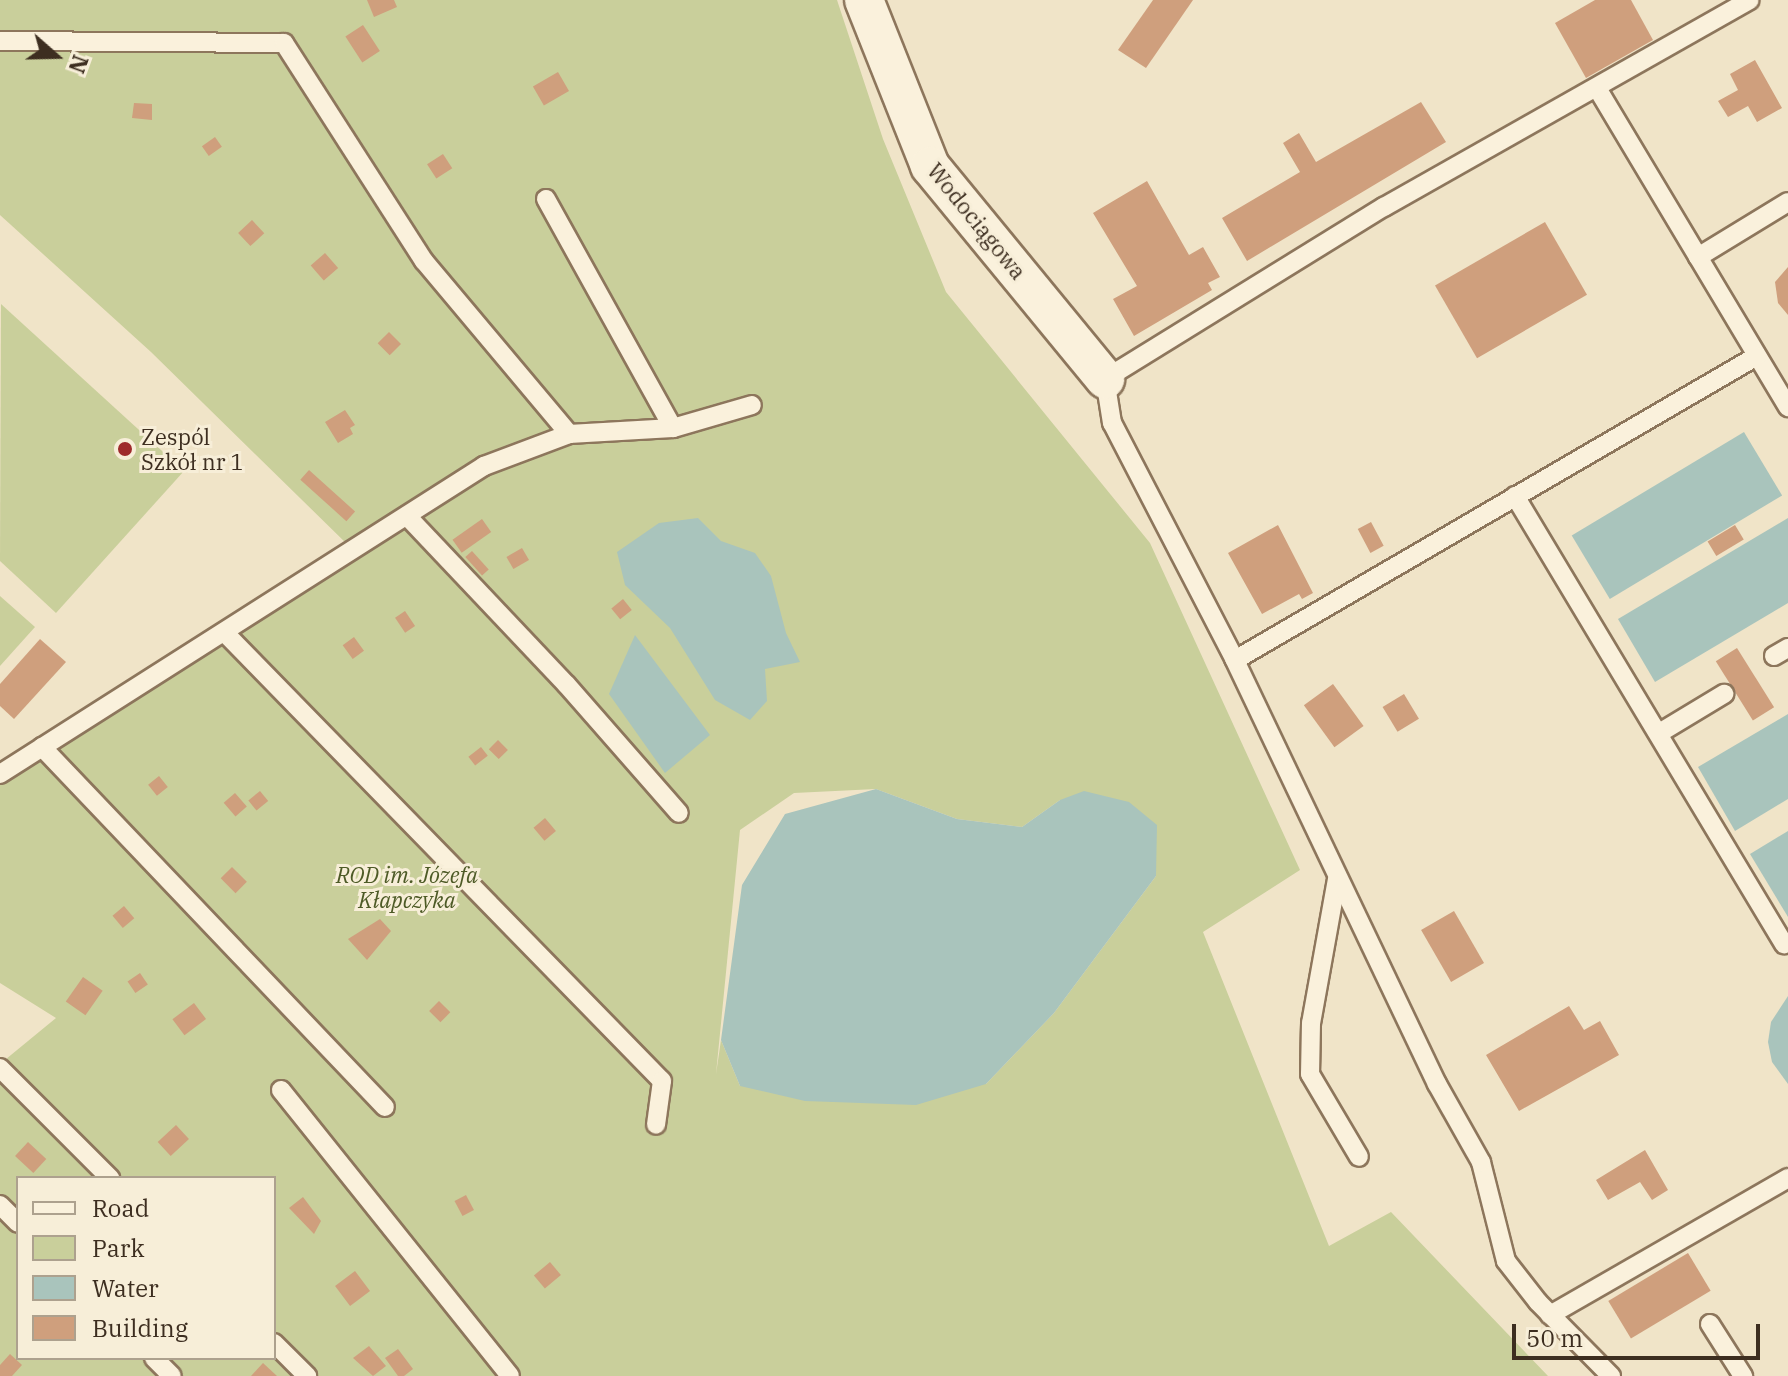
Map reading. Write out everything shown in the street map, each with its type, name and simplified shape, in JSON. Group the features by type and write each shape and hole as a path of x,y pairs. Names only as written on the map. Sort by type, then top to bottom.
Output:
{"street":[{"name":"Wodociągowa","path":"864,0 930,166 1105,379"}],"lane":[{"path":"1611,1376 1550,1315 1506,1261 1481,1162 1437,1084 1235,660 1112,423 1105,379 1384,207 1750,0"},
{"path":"0,41 284,43 424,261 569,434"},
{"path":"1597,88 1757,356 1780,375 1788,407"},
{"path":"546,199 673,428"},
{"path":"1698,257 1788,202"},
{"path":"1235,660 1757,356"},
{"path":"0,774 484,466 569,434 673,428 752,405"},
{"path":"1515,496 1661,732 1784,944"},
{"path":"407,516 566,684 679,813"},
{"path":"224,632 662,1081 656,1125"},
{"path":"1661,732 1724,694"},
{"path":"42,747 385,1107"},
{"path":"1337,879 1311,1023 1310,1074 1359,1157"},
{"path":"0,1068 108,1176"},
{"path":"281,1090 510,1376"},
{"path":"1550,1315 1788,1178"},
{"path":"0,1205 16,1221"},
{"path":"1710,1324 1743,1376"},
{"path":"276,1345 307,1376"},
{"path":"156,1360 172,1376"}],"green space":[{"name":"ROD im. Józefa Kłapczyka","path":"0,0 837,0 883,139 946,292 1150,543 1300,870 1203,932 1329,1246 1391,1212 1548,1376 0,1376 0,1064 56,1018 0,983 0,764 349,546 151,352 0,215","holes":["876,789 957,819 1022,827 1060,800 1156,876 1054,1013 986,1084 740,1086 721,1040 716,1074 740,830 794,793"]},
{"path":"1,304 184,471 56,613 0,561"},
{"path":"0,596 35,627 0,666"}],"water":[{"path":"1744,432 1782,495 1610,599 1572,536"},
{"path":"698,518 721,541 755,553 771,576 786,633 800,662 765,669 767,701 750,720 715,700 670,628 625,585 617,552 659,523"},
{"path":"1788,518 1788,603 1655,682 1618,619"},
{"path":"635,635 710,735 665,773 609,694"},
{"path":"1788,714 1788,799 1735,831 1698,767"},
{"path":"876,789 957,819 1022,827 1060,800 1084,791 1129,802 1157,825 1156,876 1054,1013 986,1084 916,1105 805,1101 740,1086 721,1040 742,885 785,814"},
{"path":"1788,831 1788,917 1750,854"},
{"path":"1788,996 1788,1084 1772,1062 1768,1042 1771,1022"}],"building":[{"path":"367,0 394,0 397,7 374,17"},
{"path":"1153,0 1193,0 1146,68 1118,50"},
{"path":"1595,0 1631,0 1653,40 1586,78 1555,23"},
{"path":"363,25 380,51 362,62 345,36"},
{"path":"1755,60 1782,108 1757,122 1748,106 1728,117 1718,101 1738,90 1730,74"},
{"path":"558,72 569,91 544,106 533,87"},
{"path":"1421,102 1446,142 1247,261 1222,218 1300,172 1283,143 1299,133 1316,162"},
{"path":"134,103 152,104 152,120 132,118"},
{"path":"215,137 222,147 209,156 202,146"},
{"path":"443,154 452,168 436,179 427,164"},
{"path":"1147,181 1189,255 1203,247 1220,277 1208,283 1212,290 1134,336 1113,299 1137,286 1093,213"},
{"path":"252,220 264,233 250,246 238,233"},
{"path":"1545,222 1587,295 1477,358 1435,286"},
{"path":"325,253 338,268 324,281 311,265"},
{"path":"1788,267 1788,315 1778,303 1775,282"},
{"path":"389,332 401,344 390,355 378,343"},
{"path":"345,410 355,425 350,428 353,434 338,443 325,422"},
{"path":"309,470 355,511 346,521 300,480"},
{"path":"482,519 491,532 462,553 453,540"},
{"path":"1371,522 1384,546 1370,553 1358,529"},
{"path":"1278,525 1313,593 1302,599 1299,594 1262,614 1228,553"},
{"path":"1735,525 1744,540 1716,556 1708,541"},
{"path":"522,548 529,560 513,569 506,557"},
{"path":"472,551 489,570 482,576 465,557"},
{"path":"623,599 632,610 620,619 611,608"},
{"path":"405,611 415,626 405,633 395,618"},
{"path":"354,637 364,651 353,659 343,645"},
{"path":"40,639 66,662 14,719 0,706 0,684"},
{"path":"1737,648 1774,707 1753,721 1716,661"},
{"path":"1333,684 1364,726 1334,747 1304,705"},
{"path":"1404,694 1419,719 1398,732 1383,707"},
{"path":"498,740 508,750 499,759 489,749"},
{"path":"481,747 488,756 475,766 468,757"},
{"path":"159,776 168,787 157,796 148,785"},
{"path":"260,791 268,801 257,811 248,800"},
{"path":"235,793 247,807 235,816 224,803"},
{"path":"545,818 556,831 544,841 534,828"},
{"path":"232,867 247,882 236,893 221,878"},
{"path":"124,906 134,918 123,928 113,916"},
{"path":"1454,911 1484,963 1451,982 1421,930"},
{"path":"380,919 391,931 367,960 348,939"},
{"path":"140,973 148,985 135,993 128,981"},
{"path":"83,977 103,991 85,1015 66,1002"},
{"path":"439,1001 450,1012 440,1022 429,1011"},
{"path":"194,1003 206,1019 184,1035 172,1019"},
{"path":"1569,1006 1584,1030 1600,1021 1619,1055 1519,1111 1486,1055"},
{"path":"176,1125 189,1139 171,1156 158,1142"},
{"path":"28,1142 46,1159 33,1173 15,1156"},
{"path":"1645,1150 1668,1190 1652,1200 1640,1182 1608,1200 1596,1180"},
{"path":"466,1195 474,1210 463,1216 455,1201"},
{"path":"303,1197 321,1221 314,1234 289,1208"},
{"path":"1688,1253 1711,1291 1631,1339 1608,1301"},
{"path":"550,1262 561,1275 545,1289 534,1275"},
{"path":"355,1271 370,1291 350,1306 335,1286"},
{"path":"369,1346 386,1366 373,1376 353,1358"},
{"path":"398,1349 413,1369 404,1376 398,1376 385,1358"},
{"path":"10,1354 22,1365 12,1376 0,1376 0,1365"},
{"path":"263,1363 277,1376 251,1376"}],"place":[{"name":"Zespól Szkół nr 1","path":"125,449"}]}
